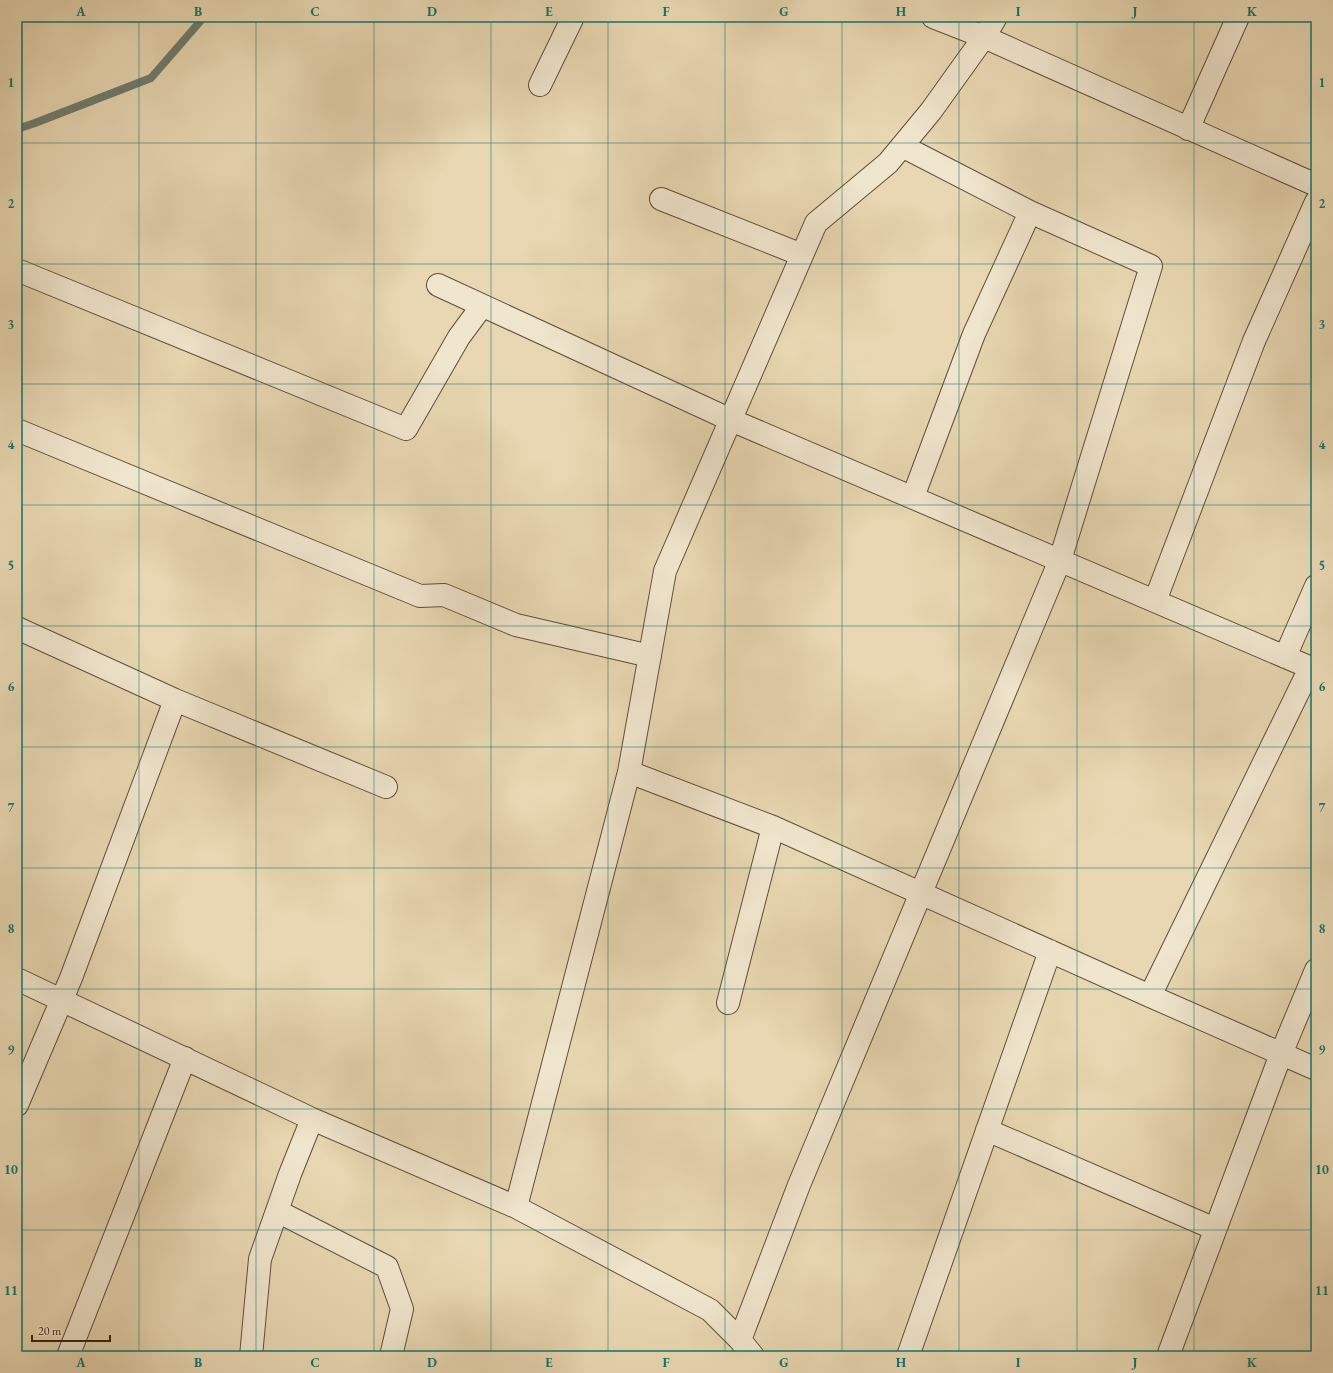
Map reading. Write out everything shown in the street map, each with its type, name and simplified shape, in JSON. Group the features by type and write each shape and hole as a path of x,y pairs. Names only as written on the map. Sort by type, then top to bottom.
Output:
{"street":[{"path":"540,84 573,17"},
{"path":"933,17 984,38 1316,185"},
{"path":"516,1207 629,772 665,571 816,223 888,163 931,111 984,38 996,17"},
{"path":"1188,129 1238,17"},
{"path":"17,979 312,1118 516,1207 710,1310 747,1348 799,1185 1060,560 1151,266 1030,212 902,146"},
{"path":"661,199 802,255"},
{"path":"1154,601 1254,341 1316,202"},
{"path":"913,497 974,334 1030,212"},
{"path":"17,270 406,429 459,337 482,306"},
{"path":"438,285 731,420 1313,669 1150,996"},
{"path":"17,430 420,596 444,595 516,624 650,656"},
{"path":"1285,657 1316,586"},
{"path":"17,628 175,700 386,787"},
{"path":"17,1105 71,978 175,700"},
{"path":"629,772 773,827 1316,1069"},
{"path":"728,1003 773,827"},
{"path":"908,1356 1050,951"},
{"path":"1168,1356 1281,1054 1316,970"},
{"path":"68,1356 185,1058"},
{"path":"251,1356 260,1259 290,1174 312,1118"},
{"path":"987,1130 1215,1229"},
{"path":"277,1211 387,1267 402,1309 390,1356"}],"waterway":[{"path":"17,129 151,78 204,17"}]}
